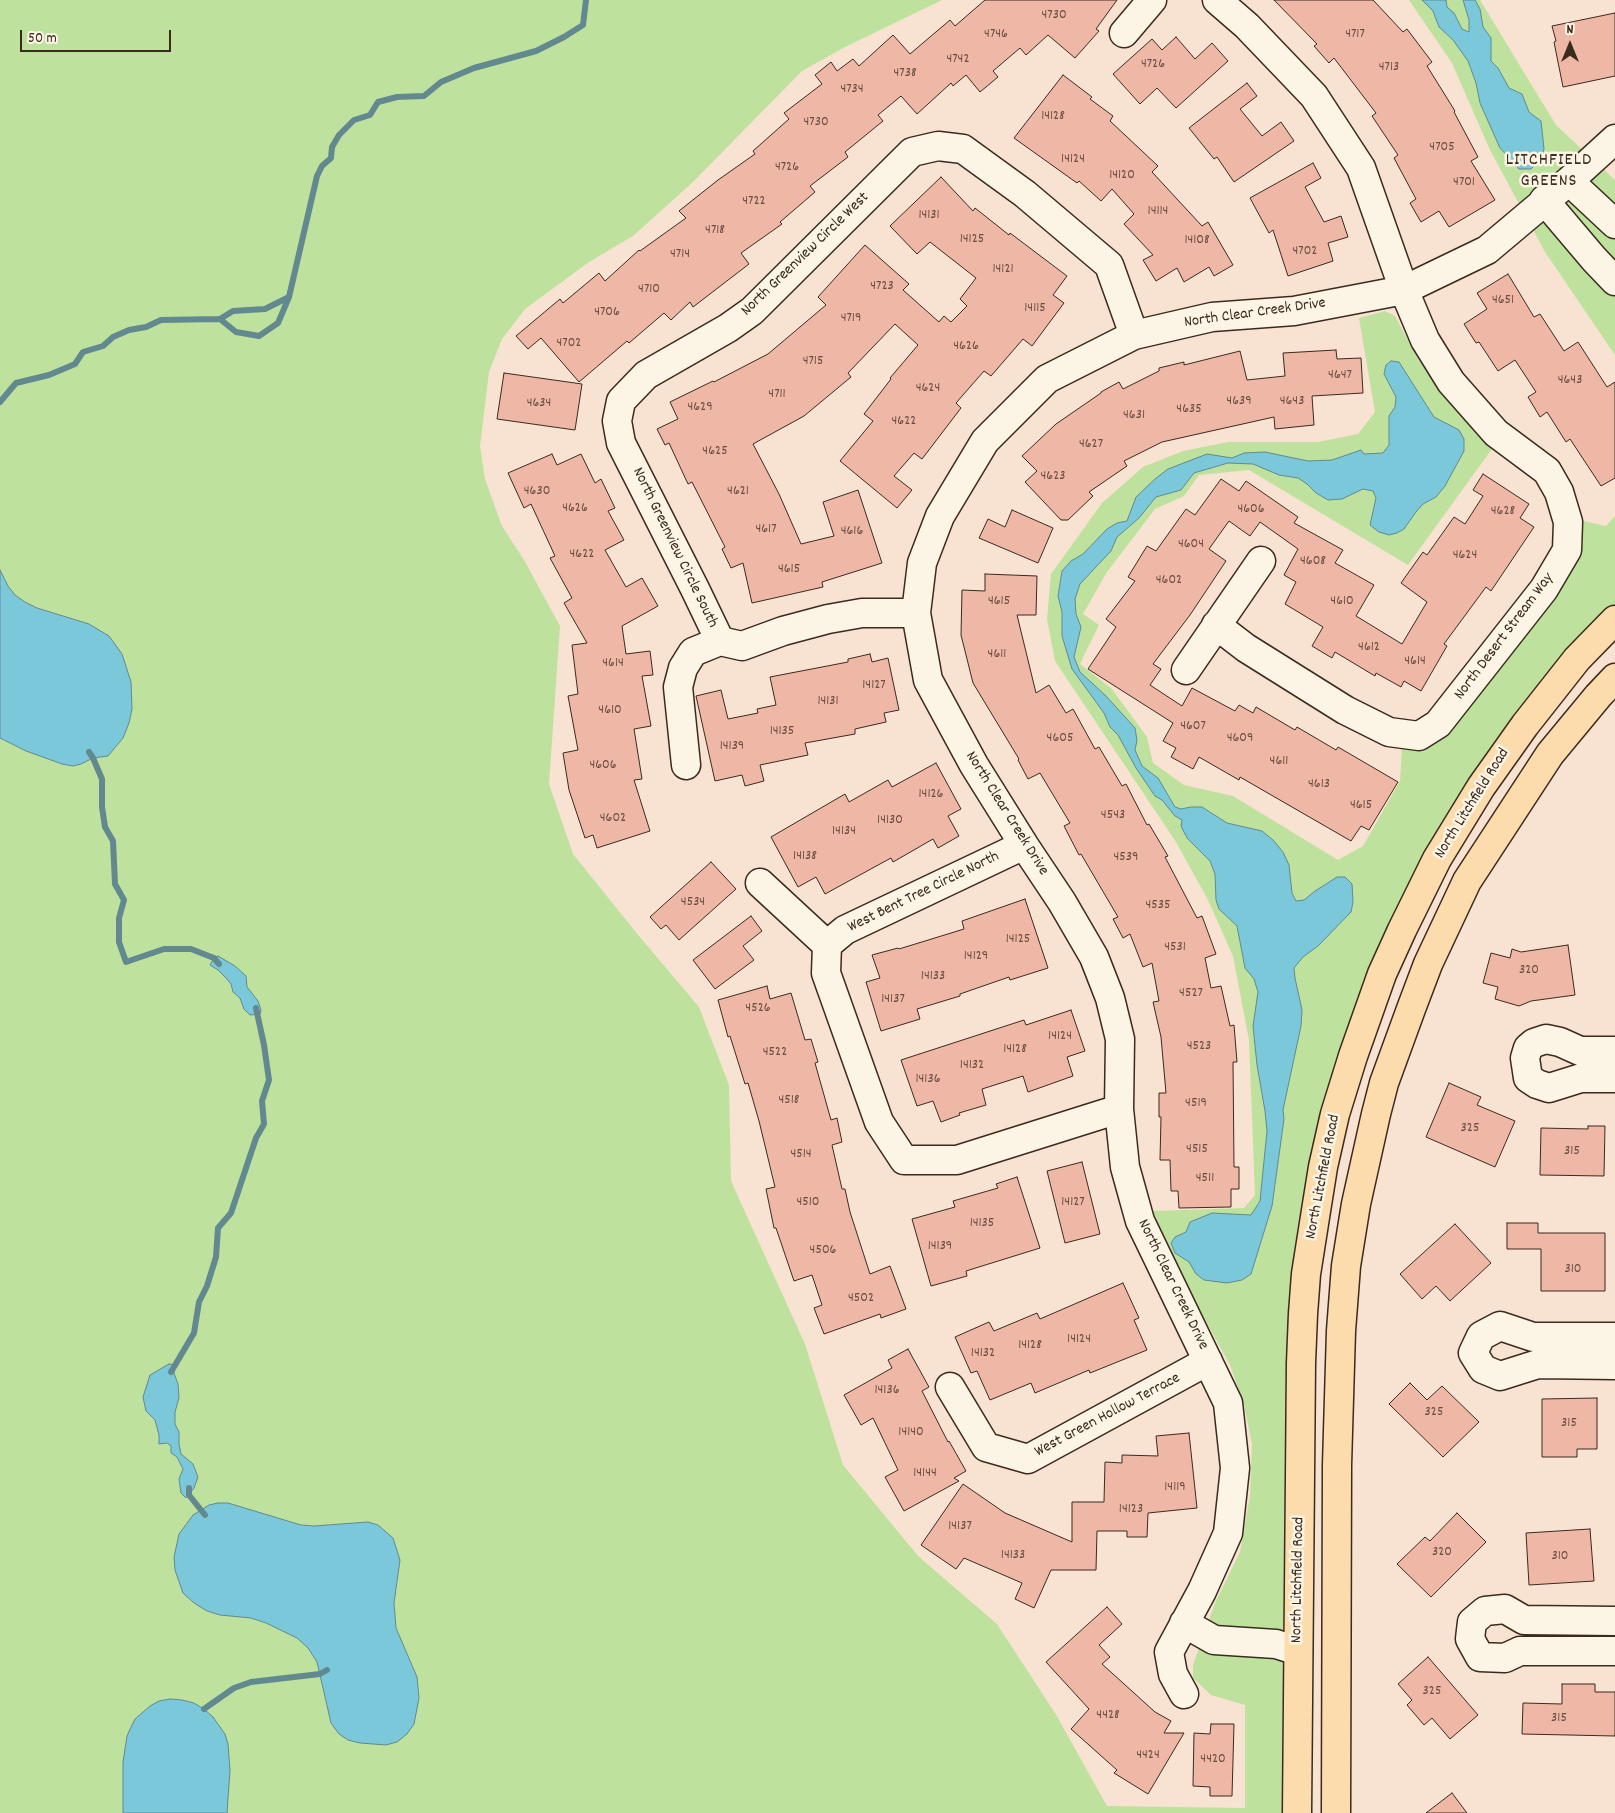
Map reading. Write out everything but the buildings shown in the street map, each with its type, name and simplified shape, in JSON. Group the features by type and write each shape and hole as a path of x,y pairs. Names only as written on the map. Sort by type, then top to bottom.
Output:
{"main road":[{"name":"North Litchfield Road","path":"1298,1813 1301,1363 1306,1274 1323,1167 1335,1114 1382,974 1402,930 1460,820 1525,724 1577,658 1615,620"},
{"path":"1336,1813 1337,1475 1341,1331 1346,1266 1356,1204 1376,1114 1387,1075 1410,1009 1439,940 1467,881 1550,754 1615,678"}],"street":[{"path":"1124,33 1152,0"},
{"name":"North Desert Stream Way","path":"1216,625 1246,648 1345,710 1389,732 1419,736 1438,724 1451,709 1544,589 1567,550 1568,522 1559,492 1547,471 1496,432 1452,382 1425,340 1404,290 1361,168 1314,96 1247,26 1217,0"},
{"name":"North Clear Creek Drive","path":"1184,1694 1174,1674 1169,1652 1202,1591 1228,1533 1236,1468 1228,1403 1140,1221 1125,1167 1119,1109 1120,1039 1110,998 1094,957 1062,902 974,765 928,680 916,613 922,564 940,516 985,441 1047,379 1134,335 1212,317 1294,311 1404,290 1487,250 1544,200 1569,181 1615,139"},
{"name":"North Greenview Circle West","path":"621,401 646,375 728,328 752,311 912,152 938,146 963,149 1025,194 1109,265 1134,335"},
{"path":"1569,181 1615,224"},
{"path":"1544,200 1612,274"},
{"name":"North Greenview Circle South","path":"621,401 617,421 621,443 695,588 720,642 693,652 683,668 678,687 686,765"},
{"path":"1186,670 1261,561"},
{"path":"720,642 742,646 783,631 828,619 862,613 916,613"},
{"name":"West Bent Tree Circle North","path":"827,945 845,930 1024,845"},
{"path":"760,883 827,945 826,973 879,1122 904,1160 958,1160 1119,1109"},
{"path":"1615,1051 1580,1051 1560,1042 1546,1039 1534,1043 1528,1048 1525,1058 1528,1078 1537,1084 1549,1088 1580,1078 1615,1078"},
{"path":"1615,1337 1533,1337 1500,1326 1481,1336 1473,1353 1483,1369 1500,1376 1538,1364 1615,1365"},
{"name":"West Green Hollow Terrace","path":"950,1387 986,1447 1028,1459 1208,1361"},
{"path":"1505,1609 1524,1620 1614,1621 1614,1651 1520,1651 1504,1658 1480,1657 1470,1639 1472,1622 1485,1610 1505,1609"},
{"path":"1184,1623 1214,1640 1276,1644 1298,1651"}],"green space":[{"path":"0,0 942,0 845,47 802,71 693,182 633,236 589,262 525,309 502,339 489,372 480,446 485,479 502,526 524,560 560,626 549,784 573,854 699,1007 729,1085 731,1181 805,1344 843,1465 918,1556 997,1624 1055,1713 1107,1806 1245,1808 1245,1705 1211,1695 1193,1678 1193,1665 1215,1603 1240,1552 1250,1496 1252,1444 1244,1405 1230,1365 1167,1251 1152,1211 1244,1208 1255,1195 1249,1040 1233,956 1207,898 1176,842 1055,661 1047,619 1051,574 1102,503 1143,467 1183,451 1228,442 1318,442 1358,434 1375,412 1359,318 1385,311 1395,316 1419,361 1494,446 1408,565 1249,470 1199,475 1184,496 1155,509 1107,572 1083,614 1099,625 1080,664 1112,689 1147,737 1153,763 1184,785 1233,796 1338,860 1363,846 1400,781 1402,747 1425,740 1579,520 1606,526 1615,516 1615,605 1530,699 1468,784 1313,1165 1289,1813 0,1813"},
{"path":"1409,0 1480,0 1556,125 1615,180 1615,355 1545,252 1490,150 1452,63"}],"water":[{"path":"1422,0 1446,0 1447,7 1454,13 1462,29 1469,32 1469,20 1463,0 1475,0 1480,9 1483,27 1491,38 1491,61 1498,68 1509,88 1522,94 1529,112 1541,121 1544,149 1540,160 1531,169 1519,169 1500,148 1480,103 1476,83 1468,61 1453,40 1439,27 1433,11"},
{"path":"1391,361 1399,362 1434,417 1459,430 1464,439 1464,451 1445,486 1436,497 1423,504 1404,529 1389,535 1379,532 1370,525 1376,498 1373,491 1363,489 1342,499 1328,500 1298,478 1279,475 1253,464 1228,463 1194,473 1181,490 1156,497 1139,518 1117,537 1111,551 1080,584 1075,599 1076,614 1081,627 1074,657 1080,672 1106,696 1135,728 1137,740 1135,750 1142,766 1158,778 1175,807 1181,809 1202,807 1227,823 1262,831 1283,852 1289,865 1292,893 1296,901 1304,900 1337,877 1345,877 1352,884 1353,902 1351,912 1318,946 1303,957 1294,968 1302,1010 1301,1026 1283,1110 1284,1119 1272,1206 1251,1274 1242,1280 1227,1283 1204,1280 1196,1274 1189,1262 1175,1253 1171,1243 1175,1237 1186,1232 1190,1222 1212,1213 1251,1215 1260,1201 1267,1131 1253,1026 1258,992 1254,979 1245,968 1237,926 1219,909 1216,900 1215,874 1210,861 1187,838 1181,826 1182,820 1175,816 1162,800 1155,796 1136,768 1118,735 1110,727 1104,713 1072,669 1062,636 1062,612 1058,596 1062,571 1071,561 1083,554 1107,529 1117,523 1127,521 1136,497 1155,479 1168,469 1207,454 1232,458 1244,453 1265,452 1308,461 1332,460 1361,450 1364,454 1383,453 1389,445 1389,416 1395,407 1396,397 1384,374 1386,365"},
{"path":"0,570 15,595 25,602 37,608 89,624 109,636 122,654 131,682 132,709 123,738 108,756 93,758 73,766 26,751 0,738"},
{"path":"218,956 235,966 246,976 247,987 258,1001 261,1010 260,1014 250,1015 244,1009 240,998 233,992 231,984 218,970 210,965 214,958"},
{"path":"169,1364 175,1365 174,1373 178,1384 179,1398 175,1412 175,1424 179,1432 181,1454 193,1464 198,1477 194,1488 186,1498 181,1493 179,1479 183,1469 177,1457 171,1453 171,1446 167,1443 159,1444 155,1420 146,1411 143,1397 150,1375"},
{"path":"228,1503 301,1525 314,1526 368,1522 378,1525 393,1538 400,1560 394,1603 396,1628 417,1677 419,1698 414,1724 407,1734 397,1742 386,1745 360,1743 348,1740 339,1734 331,1723 317,1662 308,1648 297,1638 251,1618 220,1615 207,1611 183,1593 175,1570 174,1557 179,1534 193,1515 209,1505"},
{"path":"170,1699 194,1703 204,1709 213,1717 225,1734 228,1744 230,1770 227,1813 123,1813 123,1762 127,1736 135,1719 150,1706 159,1701"}],"waterway":[{"path":"220,319 236,332 259,336 278,323 289,297 317,176 322,166 331,158 332,147 339,135 354,120 370,115 378,102 397,97 424,96 441,82 474,68 536,51 564,37 583,25 586,0"},
{"path":"0,402 16,383 49,375 75,364 83,352 103,346 113,337 129,330 146,327 161,320 220,319 233,311 265,309 289,297"},
{"path":"89,752 102,779 102,807 105,827 113,841 115,884 124,900 119,918 119,942 126,962 164,949 191,949 214,958 219,964"},
{"path":"171,1372 194,1333 199,1302 207,1286 216,1257 218,1228 231,1213 256,1138 264,1124 262,1101 269,1080 256,1008"},
{"path":"189,1488 189,1495 205,1515"},
{"path":"204,1709 234,1688 251,1682 320,1674 327,1670"}],"district":[{"name":"LITCHFIELD GREENS","path":"1549,172"}]}
